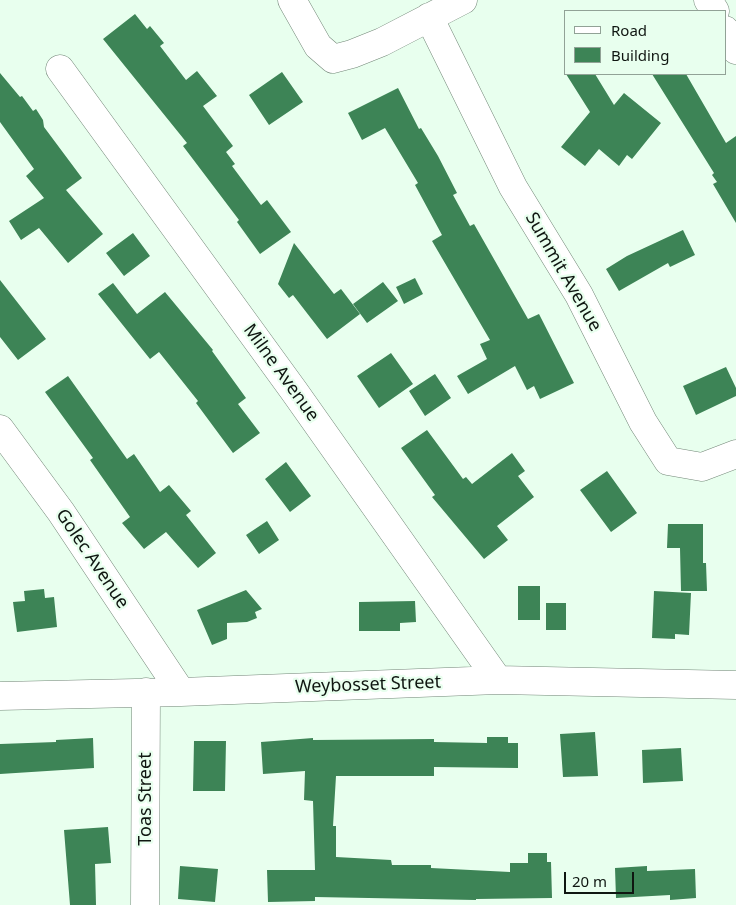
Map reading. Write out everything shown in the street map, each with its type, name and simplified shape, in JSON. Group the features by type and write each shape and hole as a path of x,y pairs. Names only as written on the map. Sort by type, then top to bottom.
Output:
{"street":[{"path":"292,0 318,46 333,59 352,54 382,42 463,0"},
{"name":"Summit Avenue","path":"429,17 513,187 579,295 643,422 668,461 702,467 736,454"},
{"path":"726,32 736,50"},
{"name":"Milne Avenue","path":"60,69 288,383 498,680"},
{"name":"Golec Avenue","path":"0,429 61,512 181,692"},
{"name":"Weybosset Street","path":"0,696 181,692 498,680 736,685"},
{"name":"Toas Street","path":"145,905 146,692"}],"building":[{"path":"135,14 147,29 150,26 164,43 160,46 186,80 197,71 217,96 203,106 233,146 226,152 235,164 232,166 261,205 267,200 291,232 260,254 237,222 239,220 183,146 187,143 103,39"},
{"path":"282,72 303,102 269,125 249,95"},
{"path":"0,73 20,97 22,96 33,111 36,109 43,120 44,127 82,178 66,190 103,234 68,263 39,228 21,240 9,221 44,198 26,176 34,169 0,122"},
{"path":"567,75 596,75 614,105 624,93 661,123 632,159 627,155 619,166 599,149 585,166 561,147 590,112"},
{"path":"653,75 687,75 726,143 736,136 736,223 713,184 717,182 712,175 714,173"},
{"path":"398,88 419,129 421,128 438,156 457,193 453,195 470,226 474,224 528,319 539,314 574,383 540,399 534,386 527,390 515,366 468,394 457,376 487,359 480,344 490,340 432,241 442,235 415,185 418,183 385,128 362,140 348,113"},
{"path":"683,230 695,255 670,267 668,263 619,291 606,269 627,256"},
{"path":"133,233 150,256 124,276 106,253"},
{"path":"294,243 334,294 341,289 360,314 327,339 293,295 289,298 278,284"},
{"path":"415,278 423,294 404,304 396,287"},
{"path":"0,280 46,339 18,360 0,337"},
{"path":"383,282 398,301 367,323 353,304"},
{"path":"113,283 137,314 165,292 213,350 246,398 238,404 260,433 233,453 196,403 198,401 159,352 150,359 98,294"},
{"path":"391,353 413,384 379,408 357,376"},
{"path":"726,367 736,388 736,396 696,415 683,386"},
{"path":"435,374 451,398 425,416 409,391"},
{"path":"68,376 127,459 134,454 160,492 169,485 191,511 186,515 216,553 198,568 166,532 144,549 122,523 130,517 90,460 93,458 45,392"},
{"path":"427,430 463,479 466,477 472,484 512,453 525,471 518,476 534,497 497,526 508,540 484,559 432,497 435,495 401,448"},
{"path":"286,462 311,496 290,512 265,479"},
{"path":"607,471 637,513 611,532 580,490"},
{"path":"267,521 279,540 259,554 246,535"},
{"path":"668,524 703,524 703,563 706,563 707,591 681,591 680,548 667,548"},
{"path":"518,586 540,586 540,620 518,620"},
{"path":"44,589 45,598 54,597 57,627 17,632 13,602 25,601 24,591"},
{"path":"246,590 262,609 255,612 257,618 247,622 227,623 227,639 212,645 197,610"},
{"path":"654,591 691,593 689,635 675,634 675,639 652,638"},
{"path":"415,601 416,622 400,623 400,631 359,631 359,602"},
{"path":"546,603 566,603 566,630 546,630"},
{"path":"595,732 598,776 563,777 560,734"},
{"path":"487,737 508,737 508,743 518,743 518,768 434,767 434,776 336,776 333,826 336,826 336,857 391,860 392,865 431,865 431,868 510,872 510,863 528,863 528,853 547,853 547,862 551,862 552,898 476,900 315,897 315,901 268,902 267,870 315,870 313,801 304,800 305,771 263,774 261,742 313,738 313,740 434,739 434,742 487,743"},
{"path":"93,738 94,768 0,774 0,744 56,742 56,740"},
{"path":"194,741 226,741 225,791 193,791"},
{"path":"681,748 683,781 643,783 642,750"},
{"path":"108,827 111,863 95,864 96,905 70,905 64,830"},
{"path":"180,866 218,869 215,902 178,899"},
{"path":"647,866 647,871 695,869 696,898 670,900 670,895 616,898 615,868"}]}
